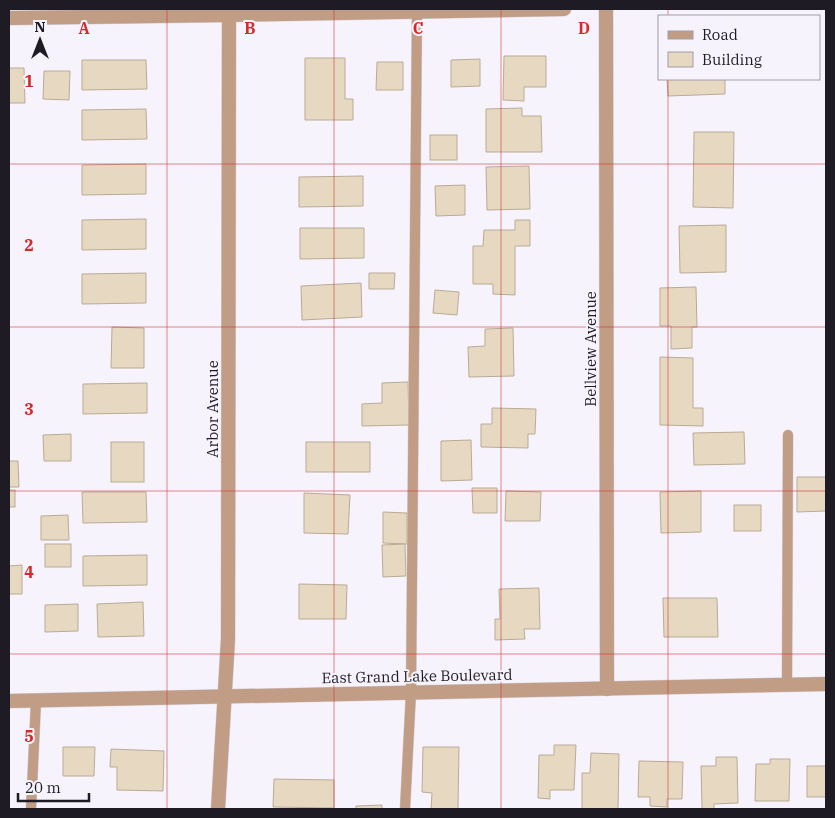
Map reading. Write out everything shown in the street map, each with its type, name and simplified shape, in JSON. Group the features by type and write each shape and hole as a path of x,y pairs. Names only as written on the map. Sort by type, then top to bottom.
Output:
{"street":[{"path":"9,18 228,12 564,9"},
{"name":"Bellview Avenue","path":"606,9 607,689"},
{"name":"Arbor Avenue","path":"218,809 228,638 228,12"},
{"name":"East Grand Lake Boulevard","path":"9,701 826,684"}],"lane":[{"path":"405,809 411,692 417,10"},
{"path":"787,685 788,435"},
{"path":"31,809 36,701"}],"building":[{"path":"504,56 546,56 546,87 524,87 524,101 503,100"},
{"path":"305,58 345,58 345,99 353,99 353,120 305,120"},
{"path":"480,59 480,86 451,87 451,60"},
{"path":"82,60 146,60 147,89 82,90"},
{"path":"377,62 403,62 403,90 376,90"},
{"path":"9,68 24,68 25,103 9,103"},
{"path":"44,71 70,71 69,100 43,99"},
{"path":"667,80 725,80 725,94 668,96"},
{"path":"522,108 522,116 541,116 542,152 486,152 486,109"},
{"path":"146,109 147,139 82,140 82,110"},
{"path":"694,132 734,132 733,208 693,207"},
{"path":"430,135 457,135 457,160 430,160"},
{"path":"146,164 146,194 82,195 82,165"},
{"path":"529,166 530,209 487,210 486,167"},
{"path":"363,176 363,206 299,207 299,177"},
{"path":"465,185 465,215 436,216 435,186"},
{"path":"146,219 146,249 82,250 82,220"},
{"path":"515,220 530,220 530,246 515,246 515,295 493,294 493,284 473,284 473,246 483,246 484,230 515,230"},
{"path":"726,225 726,272 680,273 679,226"},
{"path":"300,228 364,228 364,258 300,259"},
{"path":"146,273 146,303 82,304 82,274"},
{"path":"369,273 395,273 394,289 369,289"},
{"path":"361,283 362,317 302,320 301,286"},
{"path":"696,287 697,327 692,327 692,348 671,349 671,326 660,326 660,288"},
{"path":"435,290 459,292 457,315 433,313"},
{"path":"112,327 144,328 144,368 111,368"},
{"path":"513,328 514,376 469,377 468,347 485,346 485,329"},
{"path":"660,357 693,358 693,408 703,408 703,426 660,425"},
{"path":"408,382 409,425 362,426 362,404 382,403 382,383"},
{"path":"147,383 147,413 83,414 83,384"},
{"path":"492,408 536,409 535,434 528,434 528,448 481,447 481,424 492,424"},
{"path":"744,432 745,464 694,465 693,433"},
{"path":"71,434 71,461 44,461 43,435"},
{"path":"471,440 472,480 441,481 441,441"},
{"path":"111,442 144,442 144,482 111,482"},
{"path":"306,442 370,442 370,472 306,472"},
{"path":"9,461 18,461 19,487 9,487"},
{"path":"797,477 826,477 826,511 797,512"},
{"path":"472,488 497,488 497,513 473,513"},
{"path":"9,490 15,490 15,507 9,507"},
{"path":"506,491 541,492 540,521 505,521"},
{"path":"701,491 701,532 661,533 660,492"},
{"path":"82,492 146,492 147,522 83,523"},
{"path":"304,493 350,495 348,534 304,533"},
{"path":"734,505 761,505 761,531 734,531"},
{"path":"383,512 407,513 407,544 383,543"},
{"path":"68,515 69,540 41,540 41,516"},
{"path":"45,544 71,544 71,567 45,567"},
{"path":"405,544 406,576 383,577 382,545"},
{"path":"147,555 147,585 83,586 83,556"},
{"path":"22,565 22,594 9,594 9,566"},
{"path":"299,584 347,585 346,619 299,619"},
{"path":"539,588 540,629 524,629 525,639 495,640 495,619 500,619 499,589"},
{"path":"663,598 717,598 718,637 664,637"},
{"path":"143,602 144,636 98,637 97,604"},
{"path":"78,604 78,631 45,632 45,605"},
{"path":"554,745 576,745 574,790 550,790 550,799 538,798 539,755 554,755"},
{"path":"63,747 95,747 94,776 63,776"},
{"path":"423,747 459,747 458,809 431,809 432,793 422,792"},
{"path":"111,749 164,751 163,791 117,790 117,767 110,767"},
{"path":"591,753 619,754 618,809 582,809 582,773 590,773"},
{"path":"716,757 737,757 738,803 714,804 714,809 702,809 701,766 716,766"},
{"path":"770,759 790,759 789,801 755,801 756,764 770,764"},
{"path":"639,761 683,762 682,799 667,799 667,807 650,806 650,797 638,797"},
{"path":"807,766 826,766 826,797 807,797"},
{"path":"274,779 334,780 334,808 273,807"},
{"path":"382,805 382,809 356,809 356,806"}]}
